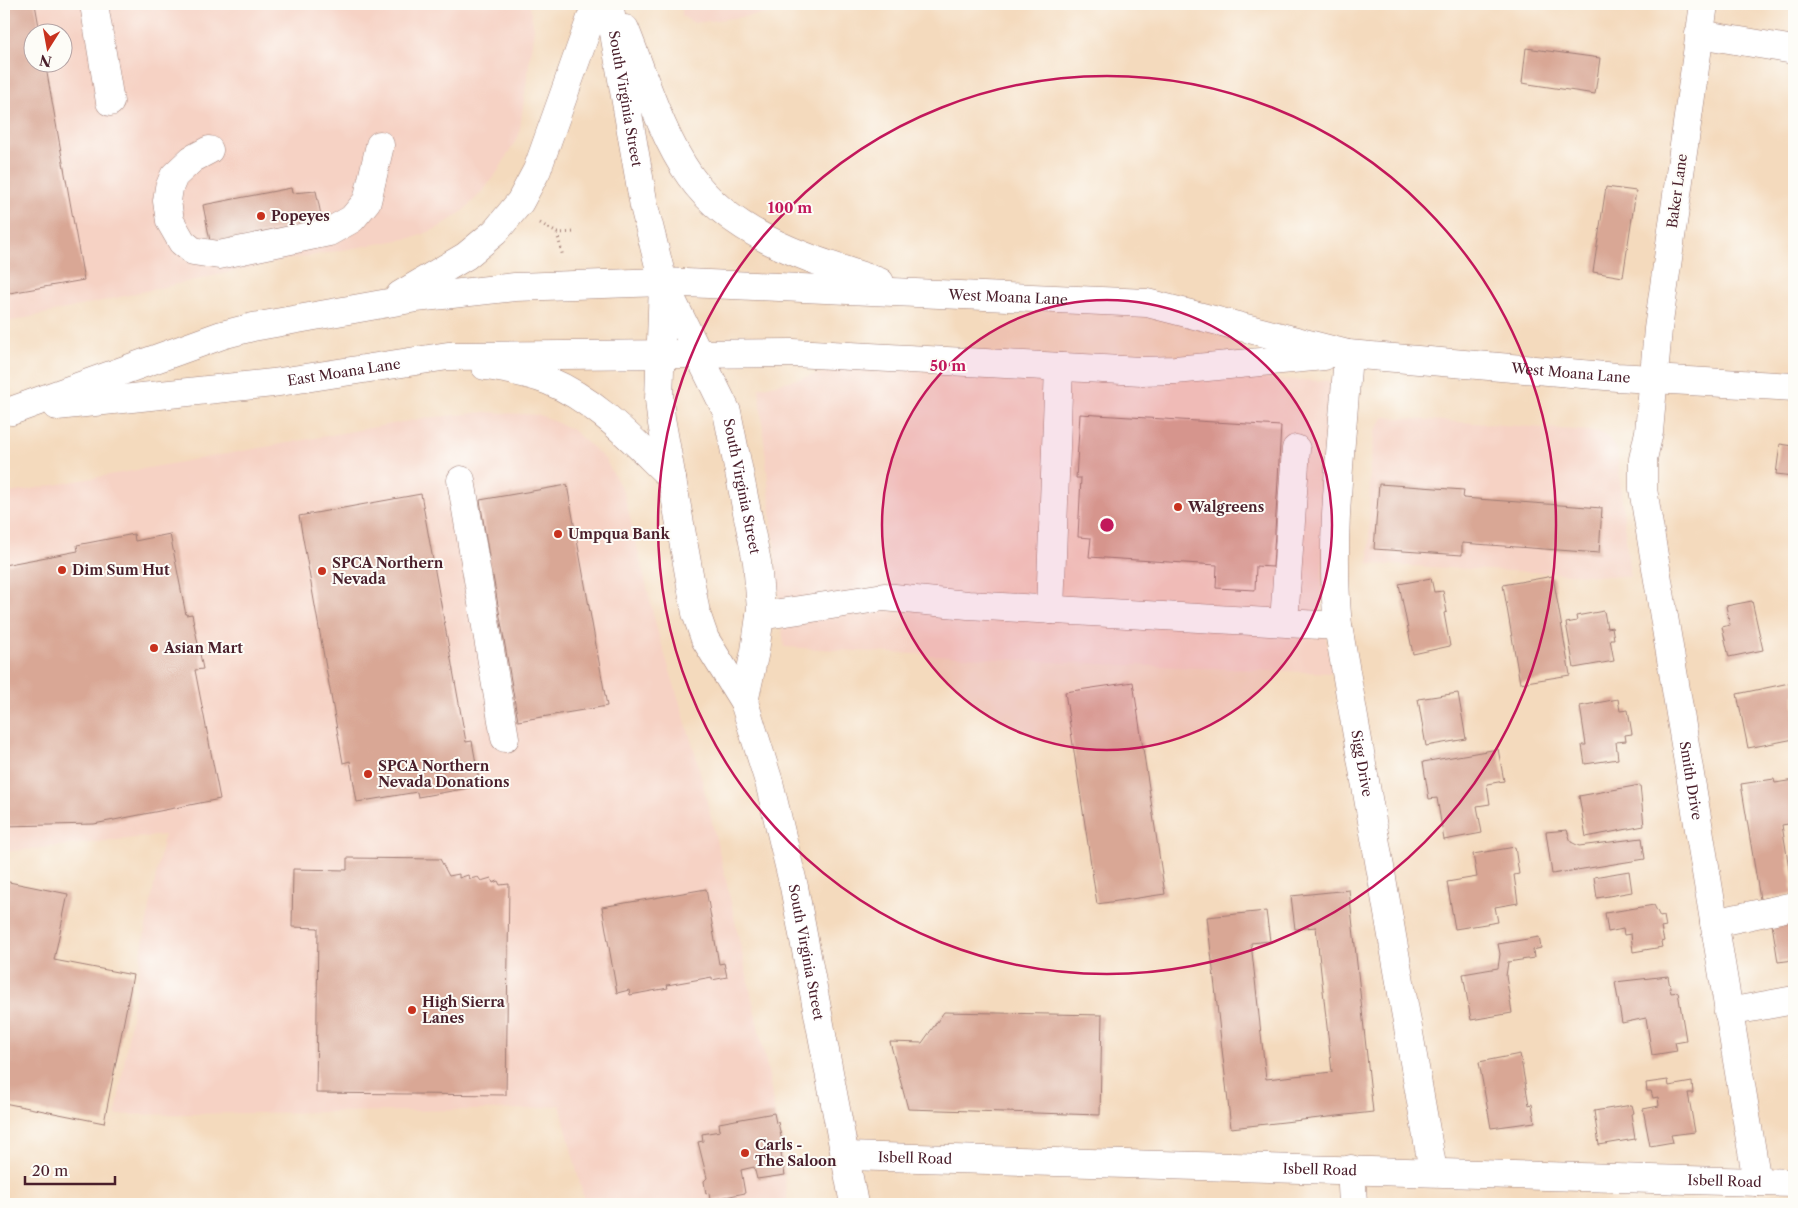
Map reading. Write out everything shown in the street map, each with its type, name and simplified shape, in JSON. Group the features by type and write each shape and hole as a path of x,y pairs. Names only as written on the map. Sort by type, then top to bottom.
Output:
{"main road":[{"path":"94,4 110,102"},
{"path":"388,303 466,256 495,232 520,202 537,170 596,4"},
{"name":"South Virginia Street","path":"609,4 644,206 679,353 727,412 757,562 760,616 744,702"},
{"path":"614,4 666,131 690,176 719,208 756,234 801,256 912,292"},
{"name":"Baker Lane","path":"1652,379 1704,4"},
{"path":"1699,34 1794,50"},
{"path":"210,150 192,159 174,176 168,188 167,201 170,221 182,242 193,251 219,255 329,232 352,219 367,201 380,145"},
{"name":"East Moana Lane","path":"7,412 222,335 460,291 515,287 662,282"},
{"name":"South Virginia Street","path":"662,282 679,353 659,399 696,613 705,639 744,702 785,844 854,1204"},
{"name":"West Moana Lane","path":"662,282 1147,303 1348,354 1652,379 1794,387"},
{"name":"East Moana Lane","path":"7,412 273,382 437,357 679,353"},
{"name":"West Moana Lane","path":"679,353 793,354 1059,367 1175,370 1348,354"},
{"name":"Sigg Drive","path":"1348,354 1336,532 1335,591 1338,626 1433,1171"},
{"path":"437,357 510,370 548,381 578,397 612,420 672,478"},
{"path":"1050,610 1059,367"},
{"name":"Smith Drive","path":"1652,379 1649,432 1643,459 1646,508 1757,1182"},
{"path":"1284,622 1296,449"},
{"path":"462,480 505,738"},
{"path":"760,616 884,597 1050,610 1338,626"},
{"path":"1714,923 1794,906"},
{"path":"1728,1012 1794,1000"},
{"name":"Isbell Road","path":"846,1156 1433,1171 1794,1183"},
{"path":"1351,1169 1353,1204"}],"path":[{"path":"534,219 557,233 575,232"},
{"path":"557,233 565,265"}],"shaded area":[{"path":"4,4 529,4 534,28 519,135 498,171 483,191 462,212 438,228 416,237 280,261 4,323"},
{"path":"682,4 844,4 694,23 682,16"},
{"path":"852,366 1332,381 1320,602 1332,673 1058,662 784,647 759,388"},
{"path":"485,412 540,415 573,430 605,459 624,493 657,629 696,756 726,880 769,1076 788,1204 585,1204 560,1105 533,1109 116,1115 143,942 164,835 4,852 4,494 425,418"},
{"path":"1384,417 1599,432 1609,438 1617,449 1630,577 1369,564 1370,466 1375,431"}],"building":[{"path":"4,4 35,4 38,22 22,22 22,72 47,72 84,280 4,294"},
{"path":"1526,48 1600,58 1595,94 1522,83"},
{"path":"1606,187 1636,191 1623,277 1593,272"},
{"name":"Popeyes","path":"291,188 292,193 316,191 321,215 310,217 311,222 211,246 203,205"},
{"name":"Walgreens","path":"1080,414 1281,426 1273,567 1256,566 1255,590 1216,588 1217,565 1089,557 1091,538 1078,537 1081,478 1076,478"},
{"path":"1780,444 1794,446 1794,476 1776,474"},
{"path":"1379,484 1464,490 1463,498 1602,508 1599,553 1462,543 1462,555 1374,549"},
{"path":"567,485 607,706 518,721 493,576 472,580 468,561 489,557 480,500"},
{"path":"421,494 466,742 472,741 480,786 418,797 417,792 357,802 350,761 343,763 299,516"},
{"path":"1793,500 1794,519 1791,519"},
{"path":"134,534 135,541 170,534 186,615 192,614 203,669 195,670 220,799 94,824 4,826 4,565 78,551 77,545"},
{"path":"1553,576 1570,675 1520,683 1503,585"},
{"path":"1431,578 1434,592 1443,591 1447,612 1444,613 1450,646 1413,654 1399,584"},
{"path":"1752,601 1763,650 1729,657 1722,627 1730,625 1726,606"},
{"path":"1604,611 1607,628 1612,627 1614,639 1610,639 1614,661 1574,668 1566,623 1577,621 1576,616"},
{"path":"1133,682 1165,894 1097,904 1065,692"},
{"path":"1794,682 1794,739 1748,748 1737,694"},
{"path":"1458,693 1466,739 1426,746 1418,699"},
{"path":"1618,699 1620,711 1628,710 1632,734 1625,735 1626,741 1616,742 1618,759 1585,764 1582,745 1586,745 1580,706"},
{"path":"1498,749 1504,781 1487,784 1490,804 1477,806 1482,833 1444,840 1437,798 1429,799 1423,762"},
{"path":"1774,779 1775,783 1794,780 1794,823 1782,825 1793,893 1760,899 1741,784"},
{"path":"1640,785 1644,826 1586,837 1579,796"},
{"path":"1567,830 1571,842 1579,846 1642,838 1645,859 1552,874 1546,832"},
{"path":"1515,847 1519,874 1514,875 1518,903 1495,907 1498,922 1455,929 1447,882 1477,877 1473,854"},
{"name":"High Sierra Lanes","path":"347,858 440,859 449,876 459,874 459,878 468,875 470,879 478,877 481,881 491,878 493,883 498,881 500,885 509,884 506,1095 316,1093 318,928 292,927 293,869 347,870"},
{"path":"1629,871 1632,892 1597,898 1594,877"},
{"path":"4,881 68,894 54,960 133,975 104,1123 4,1103"},
{"path":"706,889 719,964 724,963 727,977 712,980 712,977 667,985 668,988 630,995 629,990 617,993 602,907"},
{"path":"1349,890 1373,1112 1231,1128 1207,917 1266,911 1270,941 1251,943 1266,1079 1332,1072 1316,927 1295,929 1291,896"},
{"path":"1654,905 1660,917 1664,916 1666,927 1661,928 1664,941 1661,942 1662,947 1633,952 1631,934 1624,935 1623,929 1608,932 1605,913"},
{"path":"1794,920 1794,960 1778,962 1772,924"},
{"path":"1539,937 1541,948 1533,950 1534,958 1508,962 1506,976 1512,1013 1471,1020 1463,974 1498,968 1500,954 1498,944"},
{"path":"1668,976 1671,993 1678,992 1686,1040 1675,1042 1677,1051 1652,1055 1646,1018 1622,1023 1615,982"},
{"path":"944,1012 1102,1015 1100,1115 908,1109 890,1042 922,1043"},
{"path":"1520,1054 1529,1105 1532,1104 1535,1122 1491,1128 1479,1062"},
{"path":"1668,1080 1669,1086 1692,1082 1693,1093 1688,1093 1695,1132 1671,1135 1673,1142 1650,1146 1643,1109 1659,1106 1658,1097 1653,1098 1651,1091 1647,1091 1646,1083"},
{"path":"1632,1105 1634,1113 1631,1114 1635,1139 1599,1145 1594,1111"},
{"path":"774,1113 776,1123 778,1122 784,1151 781,1153 785,1175 757,1179 754,1167 741,1170 745,1193 710,1200 709,1193 706,1194 704,1181 707,1178 698,1142 703,1141 702,1134 720,1131 719,1123"}],"place":[{"name":"Popeyes","path":"261,216"},
{"name":"Walgreens","path":"1178,507"},
{"name":"Umpqua Bank","path":"558,534"},
{"name":"Dim Sum Hut","path":"62,570"},
{"name":"SPCA Northern Nevada","path":"322,571"},
{"name":"Asian Mart","path":"154,648"},
{"name":"SPCA Northern Nevada Donations","path":"368,774"},
{"name":"High Sierra Lanes","path":"412,1010"},
{"name":"Carls - The Saloon","path":"745,1153"}]}
